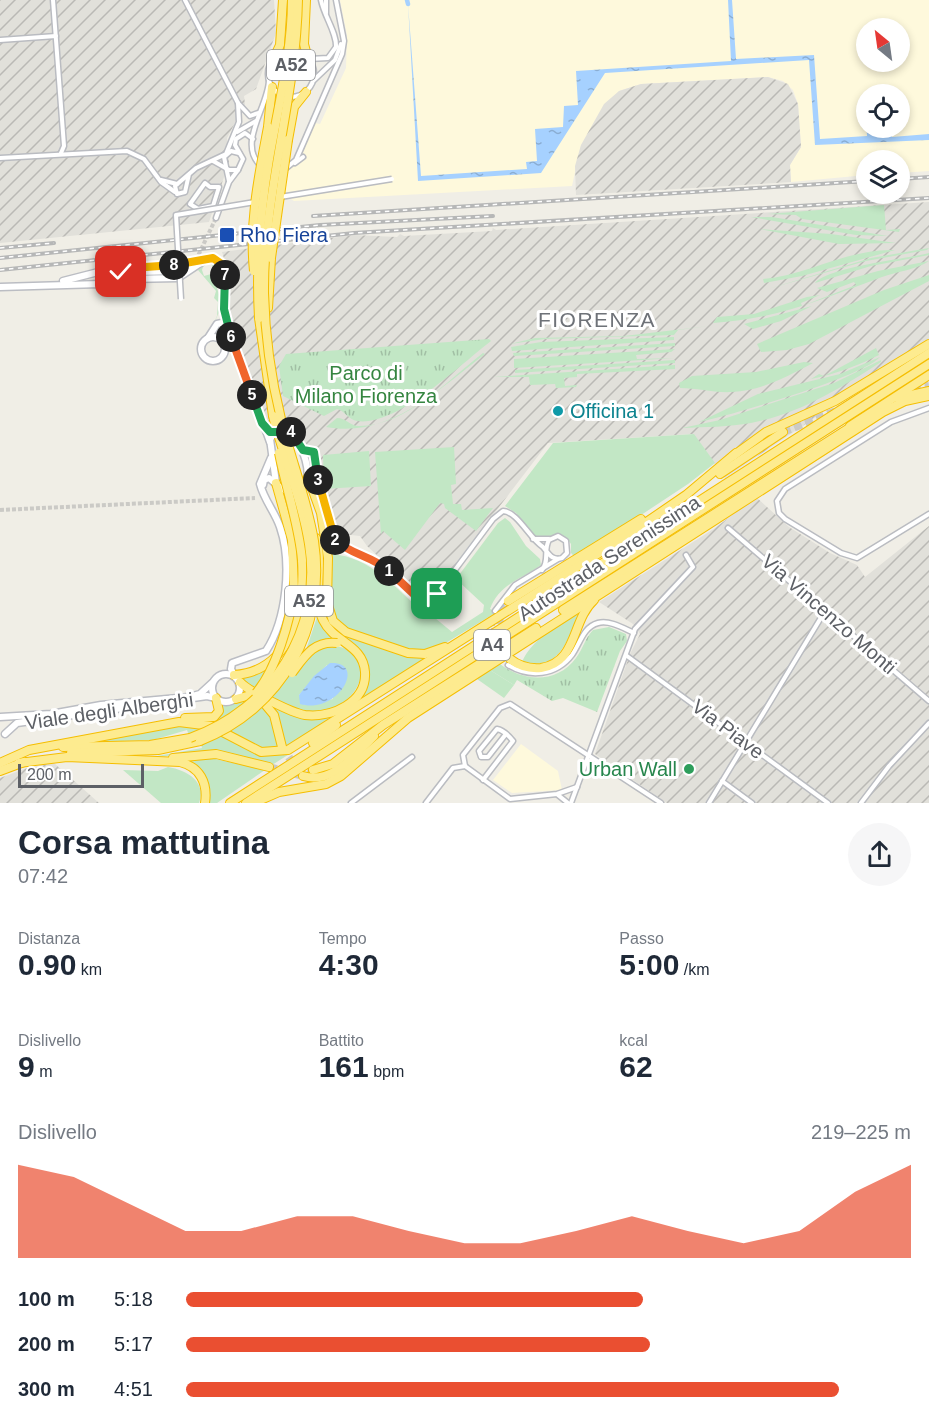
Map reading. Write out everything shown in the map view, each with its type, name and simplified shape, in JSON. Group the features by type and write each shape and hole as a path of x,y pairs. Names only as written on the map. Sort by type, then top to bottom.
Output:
{"highway":[{"path":"273,60 280,45 283,0"},
{"name":"A52","path":"0,763 24,754 55,748 141,746 202,737 240,712 270,685 293,650 308,607 311,580 309,543 273,416 259,318 258,258 262,209 289,42 292,0"},
{"name":"A52","path":"0,771 19,763 64,753 158,750 231,727 274,690 293,663 306,636 314,607 317,582 310,522 279,410 267,327 264,263 268,212 294,47 298,0"},
{"path":"306,0 304,44 308,58"},
{"path":"259,318 251,246 255,200 268,127 271,83"},
{"path":"267,327 268,274 288,140 294,107 306,92"},
{"name":"A4","path":"508,611 686,495 736,453 766,432 835,402 929,344"},
{"name":"Autostrada Serenissima","path":"230,803 929,353"},
{"name":"Autostrada Serenissima","path":"246,803 929,364"},
{"path":"255,803 279,792 336,779 394,728 441,693 929,375"},
{"path":"834,437 897,399 929,391"},
{"path":"303,776 316,778 334,772 385,728 883,412 905,401 929,396"},
{"path":"234,675 267,665 285,647 299,608 302,560 299,536 282,475 273,416"},
{"path":"629,534 695,493 783,432"},
{"path":"508,601 674,498 736,453"},
{"path":"308,473 321,513 328,558 328,613 339,628 403,651 425,654 448,646 508,611"},
{"path":"202,737 238,709 264,684 286,626 294,591 292,540 276,483"},
{"path":"240,682 247,689 300,714 331,713 347,705 360,693 365,678 364,665 354,652 339,641 327,627 320,610 320,561 310,522"},
{"path":"509,662 535,668 548,666 560,660 571,647 589,606 639,568"},
{"path":"0,763 29,750 179,722 200,723 219,729 251,749 278,752 298,744 508,611"},
{"path":"231,727 257,712 312,649 324,643 339,641"},
{"path":"257,785 396,683"},
{"path":"313,770 333,764 384,725 441,693"},
{"path":"236,699 246,694 268,698"},
{"path":"256,694 274,715 282,747"},
{"path":"142,728 189,717 214,717 219,711 216,698"},
{"path":"130,761 209,754 269,767"},
{"path":"19,763 67,757 176,761 190,765 204,781 205,803"}],"street":[{"path":"53,0 64,146 60,153"},
{"path":"184,0 238,103 241,114 223,160 229,182"},
{"path":"321,0 336,40 335,50 323,59 308,58 292,51 278,55 273,60 268,73 277,92 292,97 306,92 336,57 342,32"},
{"path":"326,0 329,26"},
{"path":"290,167 296,160 342,54 342,32 336,0"},
{"path":"0,40 56,36"},
{"path":"308,58 314,72 313,83"},
{"path":"271,83 258,118 253,143 254,158 263,167 279,170 290,167 303,157"},
{"path":"238,103 249,116 255,116 260,111"},
{"path":"235,134 258,118"},
{"path":"216,218 229,182 243,163 235,143 238,135 249,134 253,143"},
{"path":"175,192 178,184 189,174 212,161 234,151 241,155"},
{"path":"0,158 60,153 129,152 146,161 158,178 182,195 186,189 189,174"},
{"path":"212,161 231,171 238,170"},
{"path":"158,178 184,185 186,189"},
{"path":"180,299 176,215 392,179"},
{"path":"205,183 210,188 219,187 213,206 194,207 190,204 191,200 205,183"},
{"path":"122,281 180,278 211,258"},
{"path":"38,285 75,279 106,270 189,264 211,258 219,261 224,269 224,305 230,334 270,442 276,483"},
{"path":"118,269 139,273 175,272"},
{"path":"118,269 122,281"},
{"path":"106,270 103,280 108,287"},
{"path":"0,287 100,284 114,288 122,281 139,273"},
{"path":"224,305 208,338 202,344 201,351 205,358 212,361 221,358 225,352 224,345 215,334 218,328 223,328 230,334"},
{"path":"214,327 221,323 228,326"},
{"path":"208,338 219,339"},
{"path":"928,515 866,555 852,558 785,519 779,513 777,501 785,489 891,422 929,408"},
{"path":"262,423 270,432 291,432 299,446 308,473"},
{"path":"270,442 275,432"},
{"path":"299,446 306,452 314,452"},
{"path":"262,491 266,479 276,483 284,490 294,490 304,485 308,473 307,458 314,452"},
{"path":"314,452 316,475 335,541 378,561 423,601 434,598 501,512 507,511 514,515 532,539 553,558 559,559"},
{"path":"244,659 230,660 218,675 213,683 212,691 216,698 228,702 236,699 240,692 240,682 234,675 231,664 257,656 268,648 284,608 281,532 262,491 261,480 271,458"},
{"name":"Via Vincenzo Monti","path":"728,528 929,701"},
{"path":"495,611 515,585 567,553 568,544 561,537 540,541 532,539"},
{"path":"542,570 547,562 547,543 551,538"},
{"path":"557,794 569,803 579,785 634,633 645,616 693,567 686,555"},
{"path":"709,803 825,611"},
{"path":"509,662 531,674 555,669 572,656 588,628 599,623 613,624 634,633"},
{"name":"Via Piave","path":"627,656 828,803"},
{"path":"218,675 225,673 234,675"},
{"name":"Viale degli Alberghi","path":"0,718 46,715 101,705 189,697 200,694 213,683"},
{"name":"Viale degli Alberghi","path":"2,736 17,723 207,696 216,698"},
{"path":"579,785 571,791 557,794 510,799 465,766 463,755 505,704 510,704 661,803"},
{"path":"0,718 5,724 2,736"},
{"path":"861,803 889,765 929,723"},
{"path":"483,780 513,741 506,734 499,729 495,730 479,752 481,757 489,756 506,734"},
{"path":"351,803 412,757"},
{"path":"426,803 453,768 465,766"},
{"path":"722,781 752,803"}],"shaded area":[{"path":"0,0 274,0 276,33 256,89 244,96 245,104 227,138 229,162 209,222 0,243"},
{"path":"340,0 929,0 929,171 910,172 910,150 856,150 856,176 791,182 790,165 801,147 798,104 793,90 783,81 768,77 641,84 619,91 581,145 572,186 294,201 282,193 272,193 280,175 305,159 302,154 315,123 320,124 346,68 347,35"},
{"path":"768,77 788,84 798,104 801,147 790,165 791,182 576,195 575,166 581,145 604,104 619,91 641,84"},
{"path":"929,202 929,341 725,478 693,434 548,443 431,596 421,596 367,546 360,536 333,533 316,449 304,447 296,432 289,428 273,430 268,427 228,313 228,271 222,252 354,235 397,237 400,234 404,236 492,231 493,228 496,230"},
{"path":"756,497 789,527 830,553 857,565 865,577 929,526 929,803 667,803 595,754 630,654 640,634 633,624 599,602 715,528"},
{"path":"521,744 558,771 562,790 512,793 493,780"},
{"path":"54,763 99,803 0,803 0,778 27,768"}],"green space":[{"path":"884,205 886,230 900,229 899,232 802,219 796,215 767,214"},
{"path":"751,217 772,217 888,236 856,235"},
{"path":"760,229 831,234 896,243 839,244"},
{"path":"929,248 866,261 768,289 871,258"},
{"path":"895,250 802,276 764,283 763,279 780,277 861,253"},
{"path":"929,253 929,255 871,266 815,283 835,272"},
{"path":"929,261 919,266 804,305 856,285 854,282 827,292 817,288 878,271"},
{"path":"210,262 218,265 222,272 220,286 211,263 208,263"},
{"path":"203,267 204,276 211,274 220,300 219,312 212,327 217,316 218,302 214,298 216,291 198,270"},
{"path":"929,275 929,281 809,344 787,350 761,352 757,344 884,290"},
{"path":"820,295 801,303 802,306 758,317 713,323 717,317 754,314"},
{"path":"812,306 781,321 753,329 744,324"},
{"path":"709,326 678,330 674,335 545,339 510,344 535,338 624,336"},
{"path":"674,337 674,340 512,351 511,347 541,342"},
{"name":"Parco di Milano Fiorenza","path":"489,339 491,341 428,392 391,414 373,420 357,421 337,409 324,416 283,396 279,366 286,354"},
{"path":"675,343 675,346 514,356 513,353"},
{"path":"876,348 879,355 871,359 829,375 811,379 819,374 824,376"},
{"path":"675,349 671,352 636,355 637,359 675,358 514,368 514,359"},
{"path":"483,353 485,354 450,382 429,397"},
{"path":"880,357 849,375 824,385 699,422 758,394 840,374"},
{"path":"675,360 675,363 515,373 515,370"},
{"path":"881,360 835,390 803,407 769,419 717,427 682,428 720,420 834,383"},
{"path":"804,362 813,363 774,382 743,391 725,392 680,388 679,383 692,376 756,372"},
{"path":"675,365 675,369 577,374 577,377 564,378 565,386 577,385 576,387 556,388 555,384 530,385 529,377 493,377"},
{"path":"429,397 410,410 393,418 375,424 412,408"},
{"path":"337,418 356,426 375,424 349,429 326,427"},
{"path":"694,434 715,463 688,484 576,558 571,553 571,544 564,536 535,538 516,513 505,506 553,443"},
{"path":"454,447 456,484 451,485 453,504 461,504 462,510 493,508 476,531 440,503 405,550 383,531 381,534 375,452"},
{"path":"369,451 371,486 324,489 323,455"},
{"path":"505,518 526,546 540,559 541,565 499,594 490,609 497,612 444,644 426,650 403,648 350,630 333,617 329,601 331,554 346,556 371,567 424,613 429,613 452,632 483,612 484,605 456,579 498,523"},
{"path":"324,604 335,627 431,656 354,705 368,684 367,662 353,645 329,624"},
{"path":"578,613 560,652 545,662 535,664 522,662 532,646 554,628"},
{"path":"318,614 337,640 336,646 351,651 359,661 361,672 358,684 351,696 339,705 324,711 306,711 274,700 243,682 242,677 306,650","holes":["327,665 333,699 304,705 299,695"]},
{"path":"609,627 626,634 627,641 620,651 597,712 563,698 552,701 517,680 514,685 490,670 500,664 529,677 550,676 568,666 578,655 593,630"},
{"path":"490,670 514,685 504,698 477,679"},
{"path":"254,697 270,715 278,749 261,748 214,724 222,705"},
{"path":"272,704 289,713 306,718 319,719 342,713 285,747"},
{"path":"187,724 214,730 247,749 265,754 281,754 321,734 272,765 212,751 140,759 202,748 199,738 191,741 187,730 153,740 90,742"},
{"path":"206,757 265,770 217,803 207,803 209,793 187,761"},
{"path":"168,767 194,778 200,789 199,803 161,803 123,770 158,771"}],"water":[{"path":"728,0 732,0 736,59 814,55 820,139 856,137 910,138 910,136 929,134 929,140 815,145 809,60 605,73 541,173 418,181 408,4 421,176 527,169 526,162 537,161 535,129 563,127 564,106 578,105 576,71 731,61"},
{"path":"330,663 341,665 347,670 344,687 326,702 314,705 300,704 299,695 314,676"}],"waterway":[{"path":"407,0 408,4"}],"tunnel":[{"path":"196,260 216,218"},
{"path":"889,391 929,386"},
{"path":"853,405 878,395"},
{"path":"783,432 836,411"},
{"path":"0,510 255,498"},
{"path":"498,636 500,614 508,601"},
{"path":"493,622 493,639 498,653"},
{"path":"282,747 295,766 313,770"},
{"path":"269,767 303,776"}],"railway":[{"path":"910,178 929,177"},
{"path":"313,216 856,182"},
{"path":"0,270 354,233 929,198"},
{"path":"0,258 320,225 493,216"},
{"path":"0,248 54,243"}],"place":[{"name":"Rho Fiera","path":"227,235"},
{"name":"Officina 1","path":"558,411"},
{"name":"Urban Wall","path":"689,769"}],"district":[{"name":"FIORENZA","path":"597,320"}],"route":[{"path":"121,272 117,269 189,264 207,258 221,263 225,271 226,320 262,423 273,433 283,430 291,432 303,450 314,452 316,475 335,541 378,561 421,600 429,601 437,594"}]}
